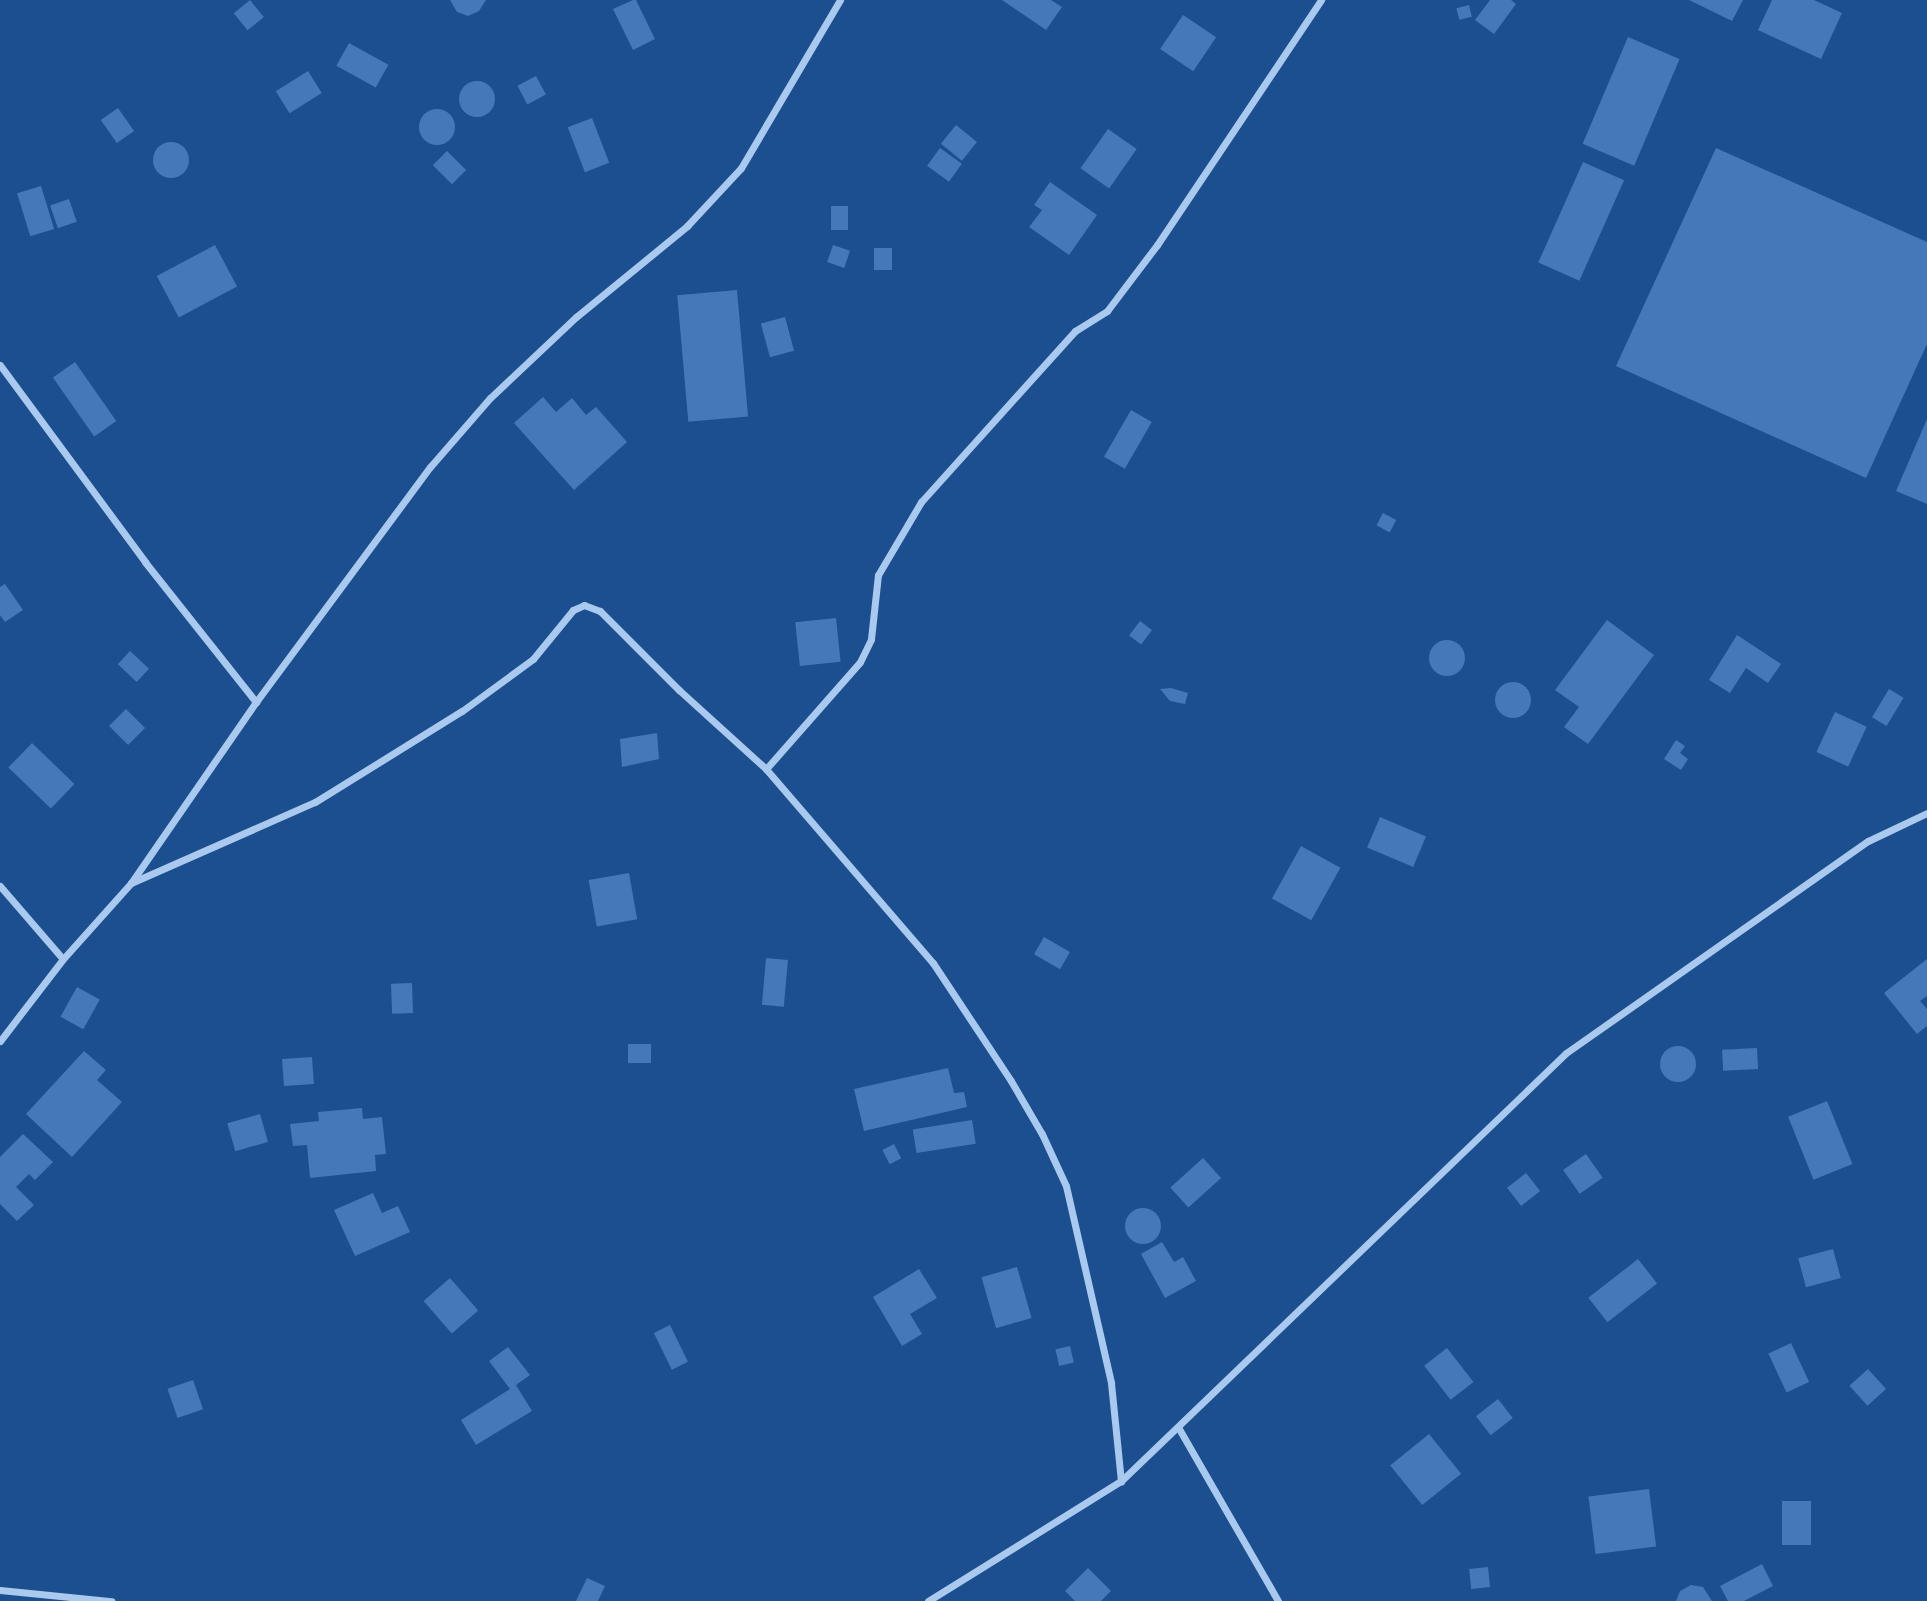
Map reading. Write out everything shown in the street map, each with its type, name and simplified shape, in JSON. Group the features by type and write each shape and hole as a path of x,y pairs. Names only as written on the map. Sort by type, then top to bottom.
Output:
{"street":[{"path":"0,1041 63,959 131,883 256,702 430,467 490,398 576,317 687,226 741,168 841,0"},
{"path":"766,769 860,662 871,639 878,575 921,502 1075,331 1107,311 1157,245 1321,0"},
{"path":"0,365 145,562 256,702"},
{"path":"131,883 315,802 482,696 533,659 573,610 584,605 600,611 766,769 933,963 1011,1081 1042,1134 1066,1186 1111,1383 1121,1481"},
{"path":"928,1601 1121,1481 1566,1053 1868,841 1927,813"},
{"path":"0,886 63,959"},
{"path":"1178,1427 1278,1601"},
{"path":"0,1590 111,1601"}],"building":[{"path":"250,0 264,17 248,30 234,13"},
{"path":"450,0 486,0 479,11 468,16 457,12"},
{"path":"636,0 655,39 633,50 613,9"},
{"path":"1002,0 1051,0 1062,7 1046,30"},
{"path":"1490,0 1511,0 1516,4 1494,34 1475,20"},
{"path":"1689,0 1743,0 1732,21"},
{"path":"1772,0 1814,0 1842,13 1821,59 1758,30"},
{"path":"1469,5 1472,17 1459,20 1456,8"},
{"path":"1183,15 1216,37 1193,71 1160,49"},
{"path":"1628,37 1680,59 1634,166 1583,144"},
{"path":"349,43 388,65 376,88 336,66"},
{"path":"308,71 322,93 290,113 276,91"},
{"path":"536,76 546,95 527,104 517,86"},
{"path":"477,81 490,86 495,99 490,112 477,117 464,112 459,99 464,86"},
{"path":"118,108 134,131 117,143 101,120"},
{"path":"437,109 450,114 455,127 450,140 437,145 424,140 419,127 424,114"},
{"path":"592,118 609,163 585,172 568,127"},
{"path":"956,125 977,142 962,161 941,144"},
{"path":"1108,129 1137,149 1109,188 1080,168"},
{"path":"171,142 184,147 189,160 184,173 171,178 158,173 153,160 158,147"},
{"path":"940,148 962,164 949,182 927,166"},
{"path":"1716,148 1927,242 1927,344 1866,478 1616,366"},
{"path":"447,151 466,170 452,184 433,165"},
{"path":"1583,162 1624,180 1579,281 1538,262"},
{"path":"1050,182 1097,215 1069,255 1029,227 1042,210 1034,205"},
{"path":"41,186 54,229 30,236 17,193"},
{"path":"69,199 77,222 58,228 50,206"},
{"path":"831,206 848,206 848,230 831,230"},
{"path":"215,245 237,286 179,317 157,276"},
{"path":"833,245 850,251 844,268 827,262"},
{"path":"874,248 892,248 892,270 874,270"},
{"path":"737,290 748,417 688,422 677,295"},
{"path":"785,317 794,351 770,357 761,323"},
{"path":"75,362 116,421 94,436 53,377"},
{"path":"543,397 556,412 572,398 586,415 596,407 627,442 574,490 514,423"},
{"path":"1131,410 1152,422 1125,469 1104,457"},
{"path":"1927,419 1927,504 1896,491"},
{"path":"1383,513 1396,520 1390,532 1376,525"},
{"path":"5,584 23,610 5,622 0,615 0,587"},
{"path":"836,618 841,662 800,666 795,622"},
{"path":"1607,620 1654,655 1588,744 1564,727 1579,707 1555,690"},
{"path":"1140,621 1152,630 1141,644 1129,635"},
{"path":"1737,635 1781,664 1768,683 1746,668 1730,693 1709,680"},
{"path":"1447,640 1460,645 1465,658 1460,671 1447,676 1434,671 1429,658 1434,645"},
{"path":"130,651 149,669 137,682 118,664"},
{"path":"1513,682 1526,687 1531,700 1526,713 1513,718 1500,713 1495,700 1500,687"},
{"path":"1171,688 1188,693 1185,704 1170,701 1160,689"},
{"path":"1889,689 1904,698 1887,726 1872,717"},
{"path":"126,709 145,728 128,745 109,726"},
{"path":"1835,712 1867,727 1848,767 1816,752"},
{"path":"657,733 659,759 622,767 620,739"},
{"path":"1676,740 1685,746 1680,753 1688,759 1681,770 1664,759"},
{"path":"32,743 74,784 51,808 8,767"},
{"path":"1380,817 1426,837 1413,867 1367,847"},
{"path":"1301,846 1340,868 1311,920 1272,898"},
{"path":"629,873 637,919 597,926 589,880"},
{"path":"1044,937 1070,952 1060,969 1034,954"},
{"path":"766,958 788,960 784,1007 762,1005"},
{"path":"1927,959 1927,996 1920,1001 1927,1009 1927,1026 1917,1034 1884,993"},
{"path":"412,983 413,1013 392,1014 391,984"},
{"path":"77,987 100,1000 83,1029 61,1017"},
{"path":"628,1044 651,1044 651,1063 628,1063"},
{"path":"1678,1046 1691,1051 1696,1064 1691,1077 1678,1082 1665,1077 1660,1064 1665,1051"},
{"path":"1757,1048 1758,1069 1723,1071 1722,1050"},
{"path":"84,1051 106,1070 97,1080 122,1102 72,1157 26,1114"},
{"path":"312,1057 314,1084 284,1086 282,1059"},
{"path":"948,1068 954,1093 964,1092 967,1107 864,1131 854,1089"},
{"path":"1827,1101 1852,1164 1814,1180 1788,1117"},
{"path":"362,1108 363,1119 382,1117 386,1154 375,1155 376,1171 310,1178 307,1145 293,1146 290,1124 319,1121 318,1112"},
{"path":"260,1114 268,1142 235,1151 227,1123"},
{"path":"972,1120 976,1144 916,1153 913,1129"},
{"path":"23,1134 53,1162 35,1180 29,1174 16,1187 34,1205 17,1221 0,1204 0,1157"},
{"path":"894,1144 901,1158 890,1164 882,1150"},
{"path":"1586,1154 1603,1178 1580,1194 1563,1170"},
{"path":"1203,1158 1221,1178 1188,1208 1170,1187"},
{"path":"1526,1173 1540,1191 1521,1206 1507,1188"},
{"path":"373,1193 382,1213 398,1206 410,1232 355,1256 334,1210"},
{"path":"1143,1208 1156,1213 1161,1226 1156,1239 1143,1244 1130,1239 1125,1226 1130,1213"},
{"path":"1162,1242 1174,1262 1183,1257 1196,1281 1165,1298 1141,1254"},
{"path":"1833,1249 1841,1278 1806,1287 1798,1258"},
{"path":"1638,1259 1657,1283 1607,1322 1588,1298"},
{"path":"1017,1267 1032,1318 996,1328 981,1277"},
{"path":"919,1269 937,1298 910,1314 922,1334 902,1346 873,1297"},
{"path":"450,1278 478,1310 452,1333 424,1301"},
{"path":"670,1325 688,1362 672,1370 654,1333"},
{"path":"1791,1343 1809,1382 1787,1393 1768,1354"},
{"path":"1070,1346 1074,1363 1059,1366 1055,1349"},
{"path":"508,1347 530,1375 516,1385 532,1411 476,1445 461,1420 510,1389 489,1361"},
{"path":"1447,1348 1473,1382 1451,1400 1424,1366"},
{"path":"1868,1369 1886,1389 1867,1406 1849,1386"},
{"path":"193,1380 203,1409 178,1418 167,1389"},
{"path":"1498,1399 1513,1418 1491,1435 1476,1416"},
{"path":"1429,1434 1461,1474 1422,1505 1390,1465"},
{"path":"1649,1489 1656,1547 1596,1554 1588,1496"},
{"path":"1782,1501 1811,1501 1811,1545 1782,1545"},
{"path":"1762,1564 1773,1586 1744,1601 1728,1601 1720,1586"},
{"path":"1488,1567 1490,1587 1471,1589 1469,1569"},
{"path":"1088,1568 1111,1591 1101,1601 1075,1601 1065,1591"},
{"path":"587,1578 605,1586 598,1601 576,1601"},
{"path":"1691,1585 1703,1587 1712,1601 1676,1601 1680,1591"}]}
